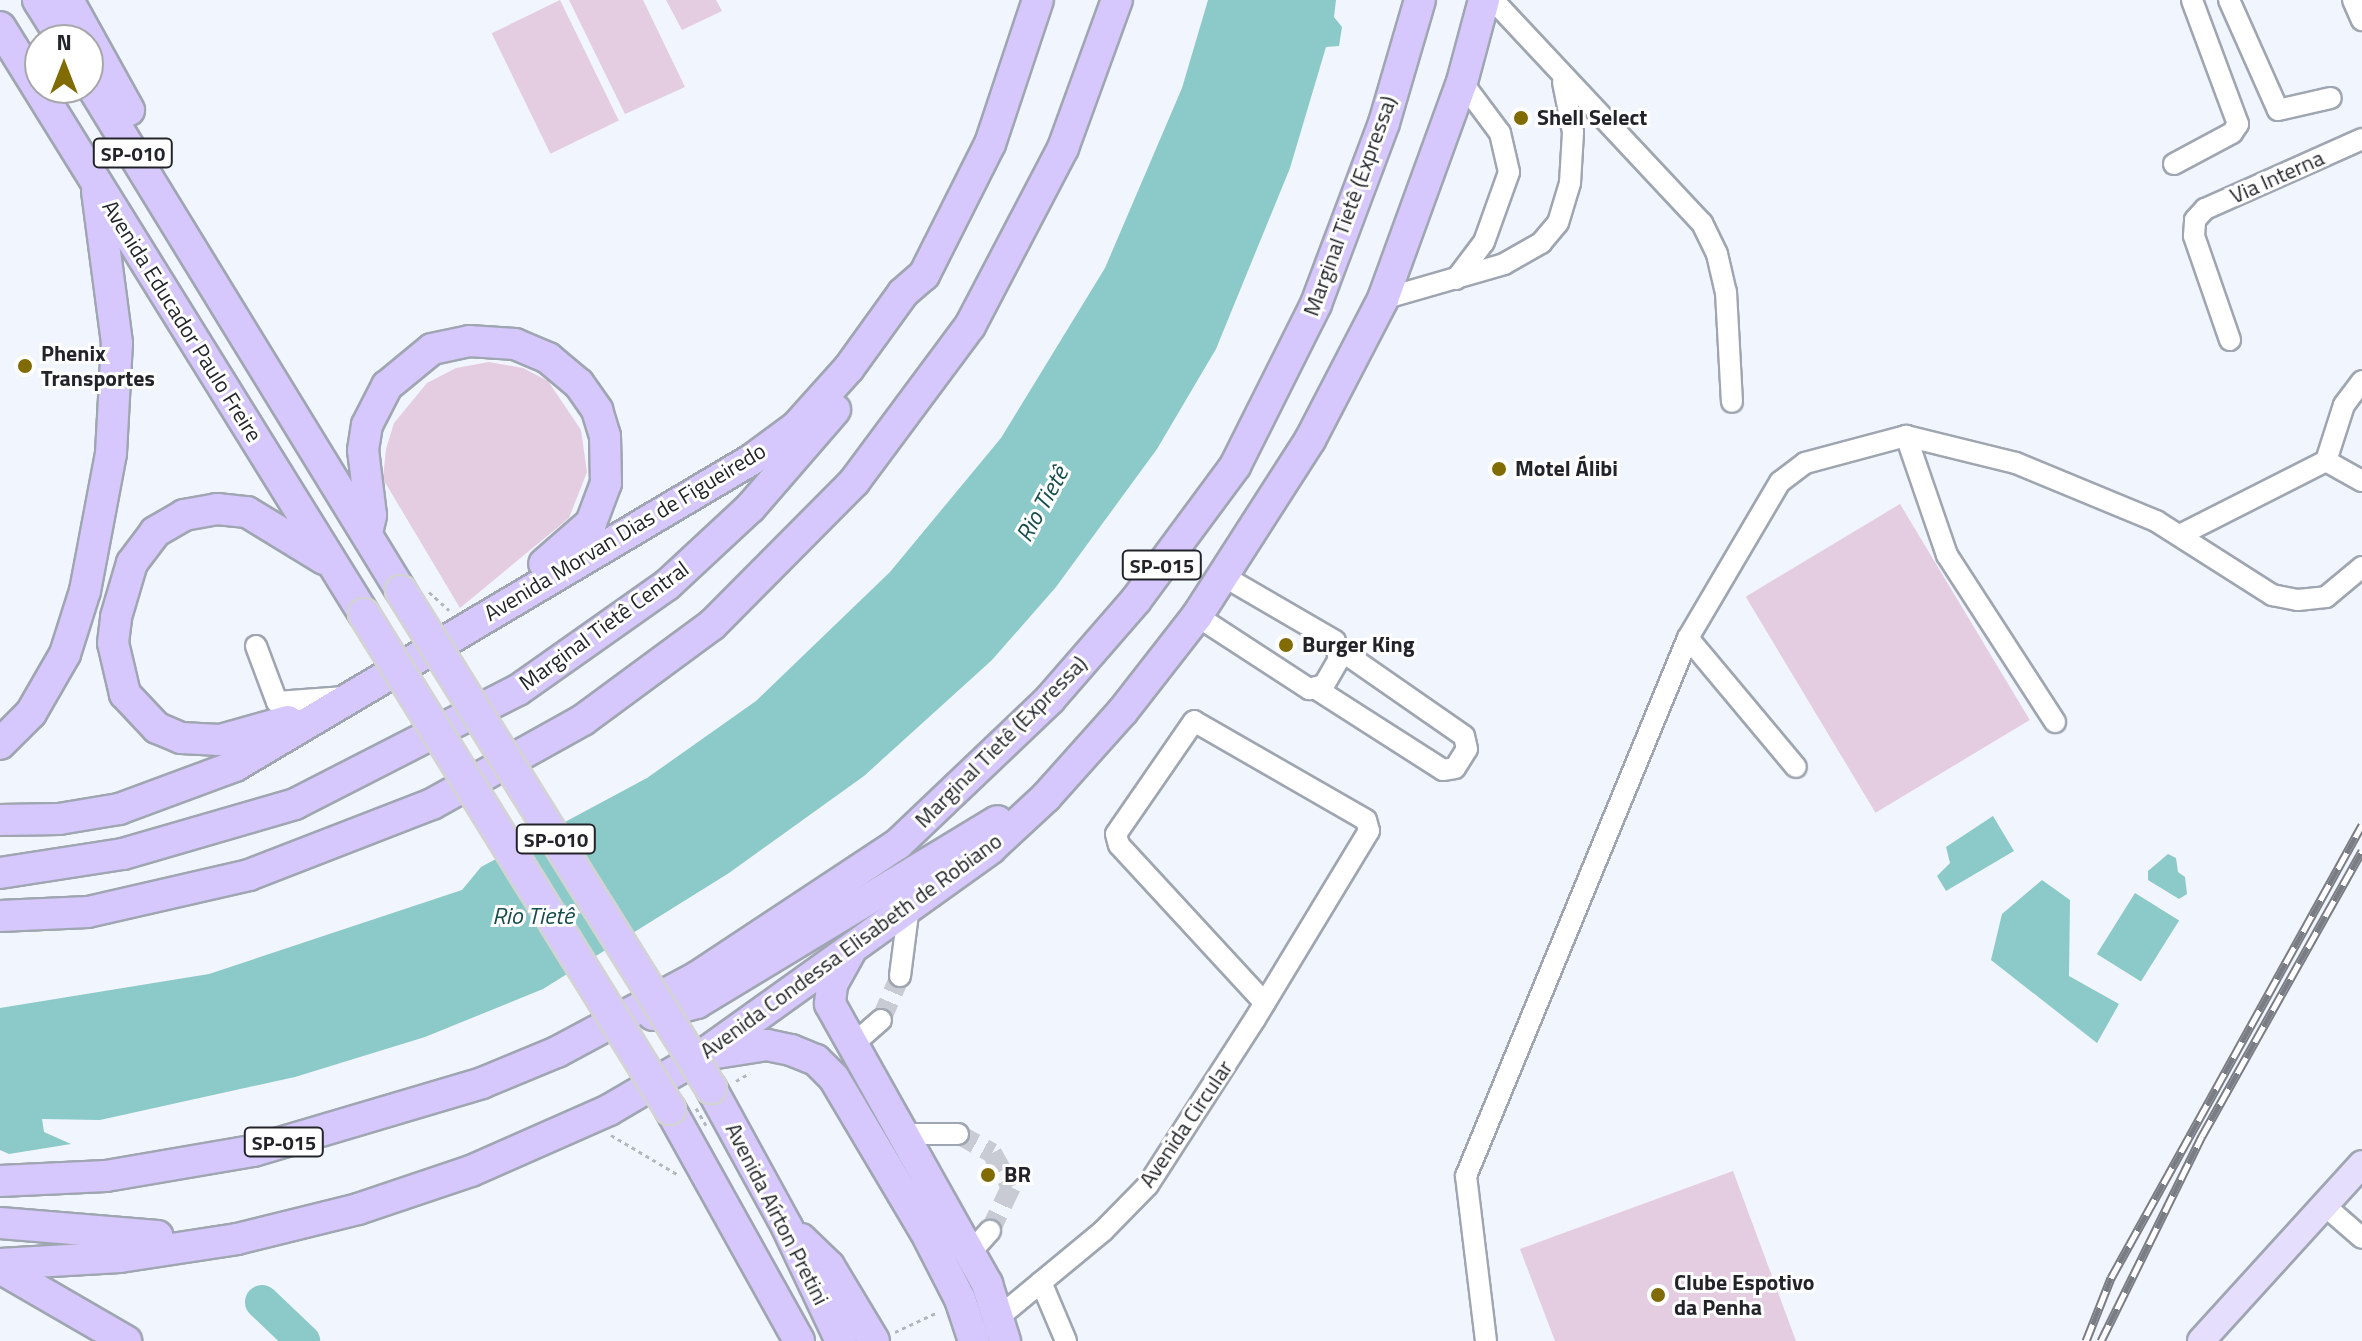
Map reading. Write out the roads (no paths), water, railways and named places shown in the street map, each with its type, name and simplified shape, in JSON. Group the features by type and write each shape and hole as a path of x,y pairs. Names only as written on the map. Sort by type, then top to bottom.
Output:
{"highway":[{"path":"38,0 53,24"},
{"path":"68,0 168,181 179,225"},
{"name":"Avenida Morvan Dias de Figueiredo","path":"0,820 59,819 119,809 189,787 347,700 751,460 796,427 849,368 903,293 924,275 990,144 1038,0"},
{"path":"0,916 88,912 249,875 432,804 557,734 712,625 854,482 970,326 1063,148 1117,0"},
{"name":"Marginal Tietê (Expressa)","path":"627,1016 697,977 898,844 1050,699 1136,600 1235,466 1316,304 1384,123 1420,0"},
{"name":"Avenida Condessa Elisabeth de Robiano","path":"0,1266 120,1257 237,1239 358,1209 471,1171 587,1120 701,1056 991,848 1046,797 1197,616 1225,577 1310,440 1383,299 1462,82 1484,0"},
{"name":"Avenida Educador Paulo Freire","path":"0,27 670,1109"},
{"name":"Avenida Educador Paulo Freire","path":"103,104 401,591 711,1088"},
{"path":"0,744 31,713 65,654 85,591 111,453 117,343 96,181"},
{"name":"Marginal Tietê Central","path":"123,854 295,804 402,752 556,667 667,585 812,441 875,357 924,275"},
{"path":"367,533 367,425 400,371 432,349 469,341 515,344 548,358 579,384 597,410 605,436 606,483 591,523 565,550 491,601 484,617"},
{"path":"332,564 262,518 217,509 184,515 155,532 132,563 113,643 125,694 140,715 181,738 220,740 242,735 347,700"},
{"path":"627,1016 668,1012 697,1003 1002,818 1046,797"},
{"path":"0,862 123,854"},
{"path":"0,873 123,854"},
{"path":"853,947 832,985 830,1004 850,1047 980,1242 1002,1329"},
{"name":"SP-015","path":"0,1181 106,1176 253,1151 468,1088 557,1052 627,1016"},
{"path":"701,1056 739,1047 779,1047 816,1060 834,1078 925,1231 969,1337"},
{"name":"Avenida Aírton Pretini","path":"711,1088 787,1227 841,1341"},
{"name":"Avenida Aírton Pretini","path":"670,1109 799,1341"},
{"path":"0,1223 119,1236 237,1239"},
{"path":"787,1227 829,1266 882,1338"},
{"path":"0,1266 126,1341"}],"main road":[{"path":"2201,1341 2362,1164"}],"street":[{"path":"1493,0 1702,223 1726,292 1732,402"},
{"path":"2174,164 2232,133 2238,124 2192,0"},
{"path":"2229,0 2278,110 2331,98"},
{"path":"2353,0 2362,20"},
{"path":"1383,299 1504,264 1541,243 1558,223 1570,183 1573,132 1572,106 1561,74"},
{"path":"1456,279 1484,242 1509,172 1500,133 1462,82"},
{"name":"Via Interna","path":"2230,340 2194,236 2195,220 2205,209 2362,139"},
{"path":"2180,535 2326,461 2344,405 2362,381"},
{"path":"1906,436 1947,555 2055,722"},
{"path":"1486,1341 1466,1176 1688,638 1780,482 1805,463 1906,436 2016,463 2180,535 2272,595 2298,600 2339,591 2362,567"},
{"path":"2326,461 2362,481"},
{"path":"1225,577 1335,641 1339,659 1318,690"},
{"path":"1197,616 1443,770 1455,768 1467,749 1464,736 1339,649"},
{"path":"1688,638 1796,767"},
{"path":"256,646 277,702"},
{"path":"242,735 277,702 347,700"},
{"name":"Avenida Circular","path":"1002,1329 1041,1282 1148,1185 1260,1011 1369,831 1368,824 1194,721 1116,834 1119,845 1260,1011"},
{"path":"900,976 909,906"},
{"path":"850,1047 881,1020"},
{"path":"907,1134 958,1134"},
{"path":"2324,1205 2362,1238"},
{"path":"1041,1282 1066,1341"}],"water":[{"name":"Rio Tietê","path":"1208,0 1336,0 1334,17 1342,27 1339,46 1326,47 1290,168 1216,349 1157,449 1056,587 992,660 864,776 729,873 543,989 425,1037 295,1077 100,1120 42,1119 44,1132 71,1144 9,1154 0,1150 0,1008 209,974 462,890 481,867 647,778 756,701 890,572 1001,438 1105,268 1182,88"},
{"path":"1993,816 2014,851 1946,891 1937,876 1950,863 1946,847"},
{"path":"2168,854 2176,858 2178,872 2185,877 2187,894 2179,899 2148,880 2148,871"},
{"path":"2042,880 2070,900 2069,976 2119,1004 2097,1043 1991,960 2002,914"},
{"path":"2135,893 2179,921 2141,982 2097,954"}],"waterway":[{"path":"262,1302 303,1341"}],"tunnel":[{"path":"881,1020 900,976"},
{"path":"958,1134 992,1153 1011,1187 990,1231"}],"railway":[{"path":"2086,1341 2111,1278 2362,825"},
{"path":"2101,1341 2202,1136 2362,851"}],"place":[{"name":"Shell Select","path":"1521,118"},
{"name":"Phenix Transportes","path":"25,366"},
{"name":"Motel Álibi","path":"1499,469"},
{"name":"Burger King","path":"1286,645"},
{"name":"BR","path":"988,1175"},
{"name":"Clube Espotivo da Penha","path":"1658,1295"}]}
